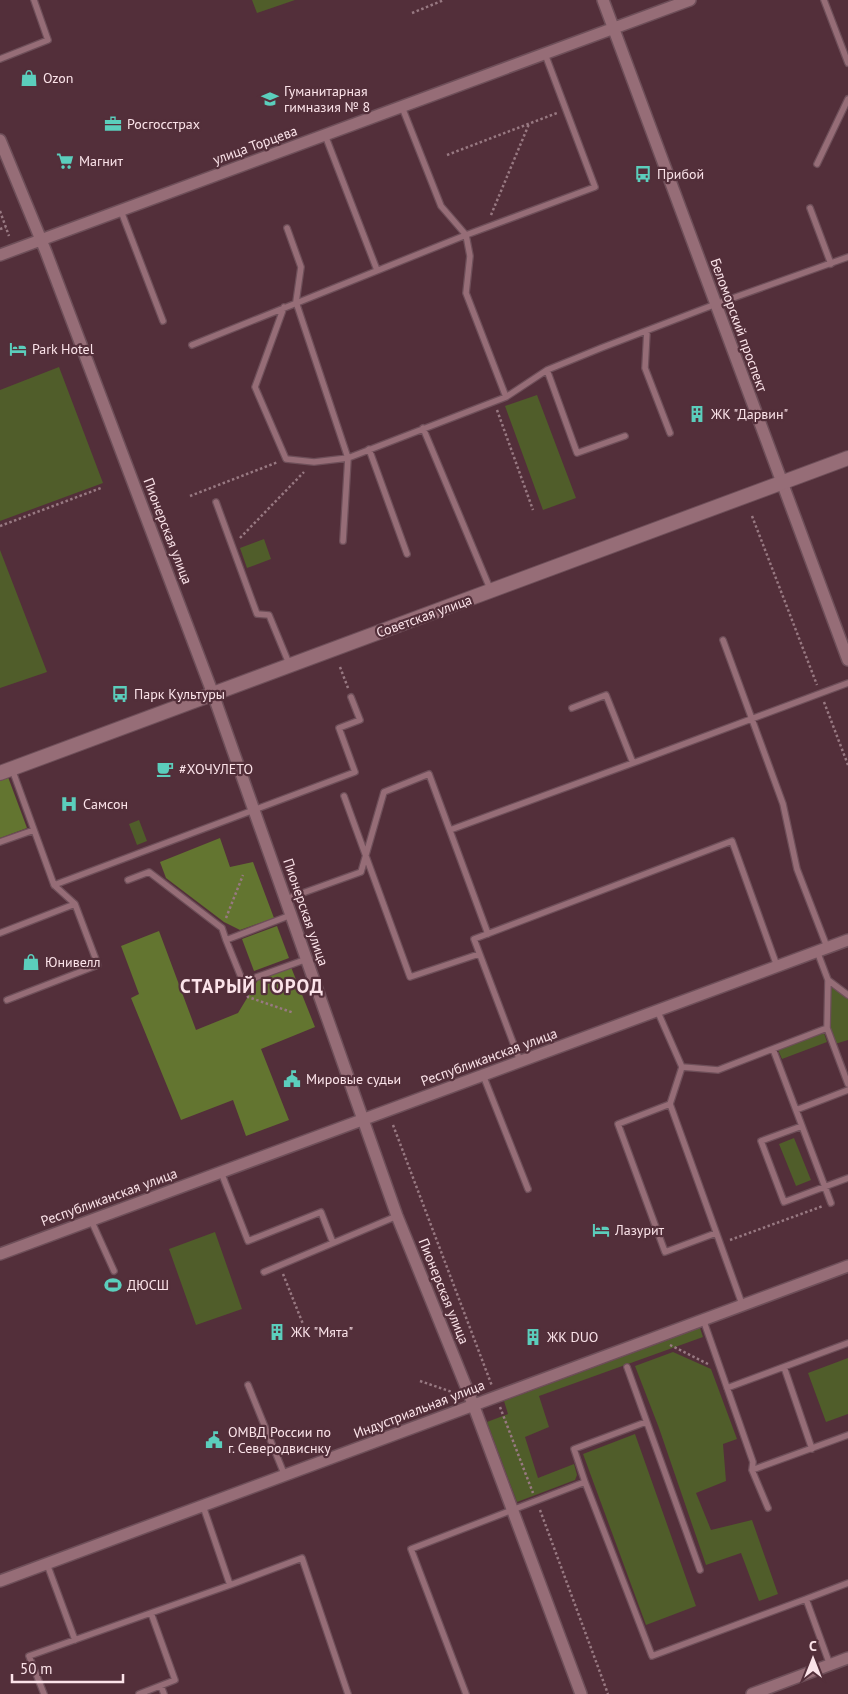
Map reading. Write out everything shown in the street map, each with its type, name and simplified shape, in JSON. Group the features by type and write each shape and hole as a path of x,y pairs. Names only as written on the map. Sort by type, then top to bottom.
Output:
{"street":[{"name":"Беломорский проспект","path":"603,0 848,660"},
{"name":"улица Торцева","path":"0,255 690,0"},
{"name":"Пионерская улица","path":"0,140 41,240 213,694 397,1216 473,1404 581,1694"},
{"name":"Советская улица","path":"6,771 848,458"},
{"name":"Республиканская улица","path":"0,1254 848,940"},
{"name":"Индустриальная улица","path":"0,1581 848,1266"},
{"path":"752,1694 848,1658"}],"lane":[{"path":"0,59 48,40 34,0"},
{"path":"824,0 848,63"},
{"path":"192,345 486,227 595,187 545,54"},
{"path":"817,164 848,99"},
{"path":"402,107 441,206 466,235 470,256 466,293 506,397"},
{"path":"324,135 377,270"},
{"path":"810,208 831,264"},
{"path":"121,210 163,321"},
{"path":"287,228 301,267 296,302 348,458 343,541"},
{"path":"284,307 255,387 286,459 314,462 348,458 494,402 506,397 547,370 716,304 848,257"},
{"path":"647,331 645,368 670,433"},
{"path":"547,370 577,453 625,436"},
{"path":"423,428 491,591"},
{"path":"369,449 406,554"},
{"path":"216,502 258,614 269,615 290,666"},
{"path":"723,640 784,804 797,869 822,949 828,980 827,1028 848,1084"},
{"path":"450,830 754,720 848,683"},
{"path":"572,708 606,695 633,764"},
{"path":"54,885 356,772 339,728 360,720 351,696"},
{"path":"6,771 34,830 54,885 75,904 98,965 7,1000"},
{"path":"361,872 384,792 429,774 488,934"},
{"path":"344,796 410,977 480,954"},
{"path":"0,842 34,830"},
{"path":"520,1061 474,939 732,841 777,966"},
{"path":"286,899 361,872 371,871"},
{"path":"128,880 148,872 222,928 243,982 307,959"},
{"path":"0,933 75,904"},
{"path":"226,940 291,916"},
{"path":"828,980 848,995"},
{"path":"657,1010 682,1066 670,1104 742,1304"},
{"path":"682,1066 718,1070 827,1028"},
{"path":"773,1049 831,1203"},
{"path":"483,1075 528,1189"},
{"path":"796,1110 848,1090"},
{"path":"670,1104 618,1124 665,1252 716,1233"},
{"path":"802,1126 761,1141 784,1202 848,1178"},
{"path":"221,1172 248,1241 321,1212 333,1243"},
{"path":"264,1272 397,1216"},
{"path":"91,1220 114,1271"},
{"path":"703,1319 753,1462 752,1470 768,1508"},
{"path":"727,1388 848,1343"},
{"path":"626,1367 700,1570"},
{"path":"784,1367 812,1449"},
{"path":"248,1385 285,1476"},
{"path":"646,1422 574,1449 652,1656 848,1583"},
{"path":"752,1470 848,1435"},
{"path":"466,1694 411,1549 585,1482"},
{"path":"203,1506 230,1585"},
{"path":"44,1694 29,1656 302,1558 348,1694"},
{"path":"47,1564 74,1640"},
{"path":"806,1599 830,1665"},
{"path":"139,1694 175,1680 151,1613"},
{"path":"161,1686 164,1694"}],"path":[{"path":"412,13 444,0"},
{"path":"447,155 565,109"},
{"path":"486,227 529,124"},
{"path":"0,211 9,236"},
{"path":"0,229 6,227"},
{"path":"494,402 533,510"},
{"path":"190,496 286,459"},
{"path":"232,546 314,462"},
{"path":"0,526 101,488"},
{"path":"752,516 848,765"},
{"path":"340,667 351,696"},
{"path":"222,928 243,875"},
{"path":"243,982 248,997 294,1013"},
{"path":"720,1244 831,1203"},
{"path":"279,1265 303,1324"},
{"path":"653,1338 721,1371"},
{"path":"420,1381 452,1392"}],"green space":[{"path":"252,0 295,0 257,13"},
{"path":"59,367 103,483 0,521 0,390"},
{"path":"537,395 576,498 543,510 505,406"},
{"path":"264,539 271,559 247,568 240,548"},
{"path":"0,550 47,672 0,688"},
{"path":"8,777 27,828 0,838 0,780"},
{"path":"139,820 147,841 137,845 129,824"},
{"path":"220,838 230,867 253,862 274,918 240,930 224,922 166,878 160,862"},
{"path":"277,926 289,958 254,971 242,939"},
{"path":"159,931 196,1030 238,1013 258,980 291,967 315,1027 261,1049 289,1120 246,1136 233,1100 181,1120 131,998 139,994 121,946"},
{"path":"830,984 848,999 848,1040 835,1044 829,1027"},
{"path":"824,1033 827,1042 782,1059 778,1050"},
{"path":"794,1138 811,1180 796,1186 779,1144"},
{"path":"215,1232 242,1309 196,1325 169,1249"},
{"path":"700,1328 703,1337 539,1396 549,1427 525,1437 538,1478 574,1464 577,1475 575,1480 517,1502 487,1422 508,1414 504,1401"},
{"path":"673,1352 711,1369 737,1439 723,1444 726,1481 696,1493 711,1530 752,1520 778,1594 759,1601 741,1553 706,1565 659,1428 635,1366"},
{"path":"848,1358 848,1414 826,1422 808,1373"},
{"path":"635,1434 696,1606 646,1625 583,1454"}],"place":[{"name":"Ozon","path":"29,78"},
{"name":"Гуманитарная гимназия № 8","path":"270,99"},
{"name":"Росгосстрах","path":"113,124"},
{"name":"Магнит","path":"65,161"},
{"name":"Прибой","path":"643,174"},
{"name":"Park Hotel","path":"18,349"},
{"name":"ЖК \"Дарвин\"","path":"697,414"},
{"name":"Парк Культуры","path":"120,694"},
{"name":"#ХОЧУЛЕТО","path":"165,769"},
{"name":"Самсон","path":"69,804"},
{"name":"Юнивелл","path":"31,962"},
{"name":"Мировые судьи","path":"292,1079"},
{"name":"Лазурит","path":"601,1230"},
{"name":"ДЮСШ","path":"113,1285"},
{"name":"ЖК \"Мята\"","path":"277,1332"},
{"name":"ЖК DUO","path":"533,1337"},
{"name":"ОМВД России по г. Северодвиснку","path":"214,1440"}],"district":[{"name":"СТАРЫЙ ГОРОД","path":"252,986"}]}
